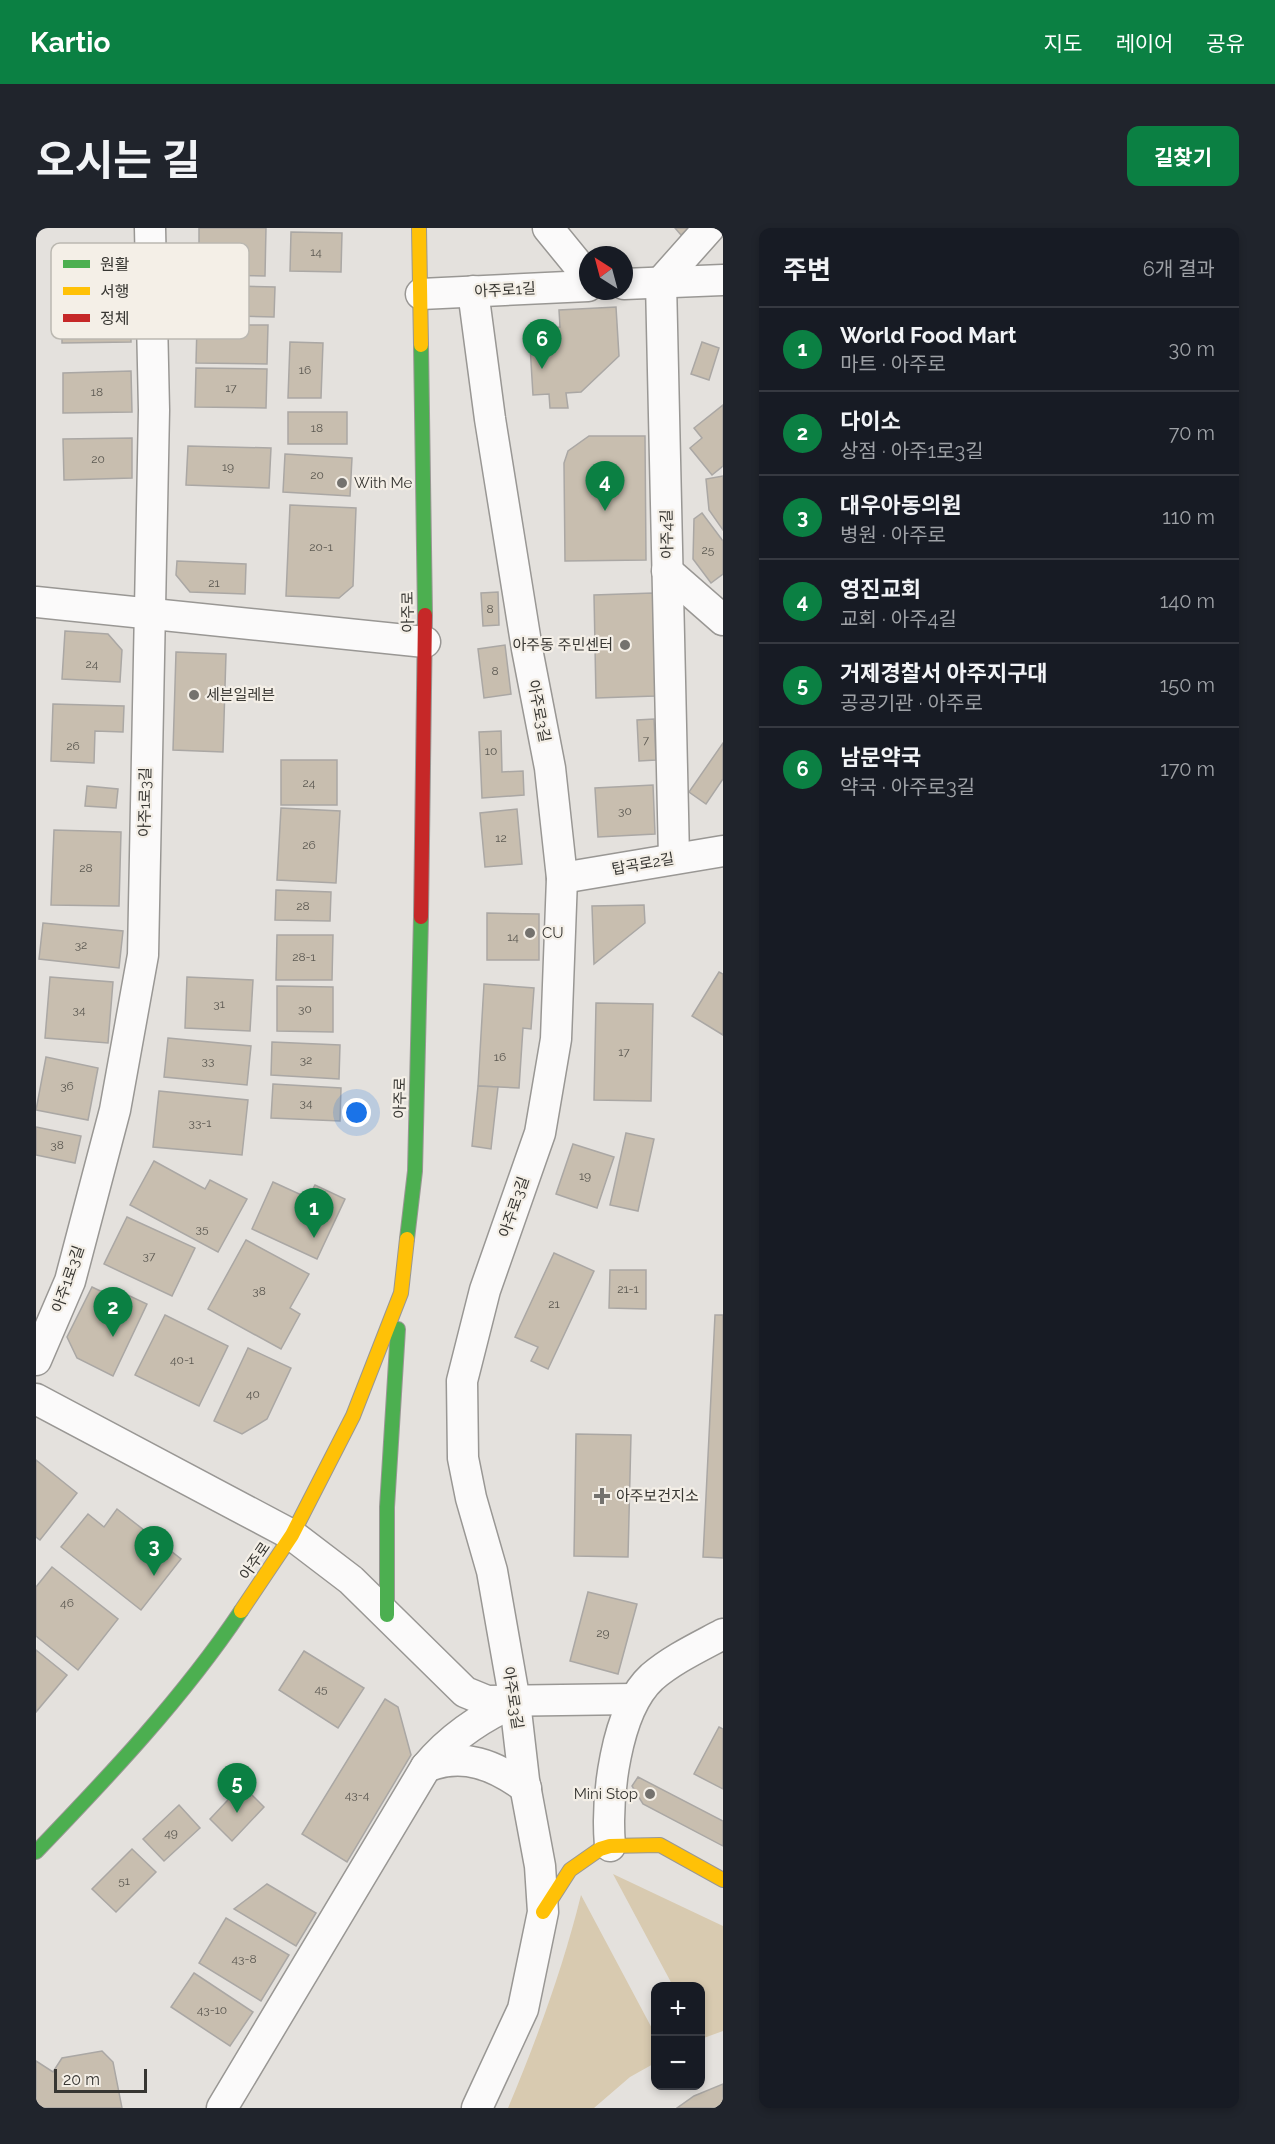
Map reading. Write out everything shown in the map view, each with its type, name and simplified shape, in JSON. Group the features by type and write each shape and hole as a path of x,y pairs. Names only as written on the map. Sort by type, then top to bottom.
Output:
{"street":[{"name":"아주1로3길","path":"150,228 150,243"},
{"name":"아주로","path":"36,1852 125,1759 216,1648 292,1535 353,1416 401,1293 415,1171 425,642 419,228"},
{"path":"548,228 579,266"},
{"path":"661,282 709,228"},
{"path":"633,284 723,280"},
{"name":"아주4길","path":"661,282 674,858"},
{"name":"아주로1길","path":"421,294 579,286"},
{"name":"아주로3길","path":"473,291 490,419 527,649 550,768 562,878 556,1039 540,1133 485,1290 462,1381 463,1458 471,1498 492,1571 540,1866 543,1912 524,2009 477,2108"},
{"name":"아주1로3길","path":"36,1360 70,1281 87,1219 115,1110 143,955 154,410 152,339"},
{"path":"667,571 723,620"},
{"path":"36,602 425,642"},
{"name":"탑곡로2길","path":"562,878 723,851"},
{"path":"387,1615 385,1560 387,1468 401,1293"},
{"path":"36,1399 292,1535 351,1580 465,1692 487,1701 634,1699"},
{"path":"610,1846 608,1823 618,1742 634,1699 651,1678 671,1663 723,1635"},
{"path":"222,2108 426,1767 459,1735 498,1709 515,1702"},
{"path":"426,1767 442,1761 470,1761 506,1773 526,1788"},
{"path":"543,1912 570,1870 610,1846 660,1845 723,1880"}],"shaded area":[{"path":"613,1874 723,1926 723,2031 705,2038 705,1982 671,1982"},
{"path":"581,1895 651,2026 651,2065 630,2077 594,2108 508,2108 549,2003"}],"building":[{"path":"199,228 266,228 265,276 249,276 249,243 199,243"},
{"path":"675,228 689,228 681,235"},
{"path":"291,232 342,233 341,272 290,271"},
{"path":"249,286 275,287 274,317 249,316"},
{"path":"616,307 619,356 581,392 566,393 568,408 550,408 549,394 533,395 529,329 560,327 559,310"},
{"path":"249,325 268,325 267,364 196,363 197,339 249,339"},
{"path":"62,339 131,339 131,342 62,343"},
{"path":"290,342 323,343 321,398 288,398"},
{"path":"702,342 719,348 709,380 691,374"},
{"path":"196,368 267,369 266,408 195,407"},
{"path":"131,371 132,412 63,413 63,373"},
{"path":"723,405 723,466 712,475 690,448 702,438 694,428"},
{"path":"288,412 347,412 347,444 288,444"},
{"path":"589,436 645,436 646,560 565,561 564,463 568,451"},
{"path":"132,438 132,478 64,480 63,439"},
{"path":"188,446 271,448 269,488 186,485"},
{"path":"285,454 352,458 350,496 283,492"},
{"path":"723,476 723,530 709,510 706,479"},
{"path":"290,505 356,508 353,586 339,598 286,596"},
{"path":"702,513 723,541 723,574 711,583 693,559 694,519"},
{"path":"177,561 246,564 245,594 190,592 176,575"},
{"path":"498,592 499,625 483,626 481,593"},
{"name":"아주동 주민센터","path":"653,593 655,696 596,698 594,595"},
{"path":"65,631 108,634 122,650 120,682 62,679"},
{"path":"505,645 511,694 484,698 478,649"},
{"path":"176,652 226,654 223,752 173,750"},
{"path":"53,704 124,706 123,732 95,731 94,763 51,761"},
{"path":"654,719 656,760 639,761 637,720"},
{"path":"501,731 502,772 523,771 524,795 482,798 479,732"},
{"path":"723,743 723,779 706,804 689,792"},
{"path":"281,760 337,760 337,805 281,805"},
{"path":"653,785 655,834 598,837 595,788"},
{"path":"87,786 118,789 116,808 85,806"},
{"path":"281,808 340,811 336,883 277,880"},
{"path":"517,809 522,864 485,867 480,813"},
{"path":"54,830 121,832 119,906 51,905"},
{"path":"276,890 331,892 330,921 275,920"},
{"path":"644,905 645,923 594,964 592,906"},
{"path":"487,913 539,914 539,960 487,960"},
{"path":"43,923 123,931 119,968 39,959"},
{"path":"277,935 333,935 332,980 276,980"},
{"path":"719,972 723,974 723,1035 692,1016"},
{"path":"50,977 113,982 108,1043 45,1038"},
{"path":"187,977 253,980 250,1031 185,1028"},
{"path":"484,984 534,988 531,1029 523,1028 519,1088 478,1086"},
{"path":"277,986 333,987 333,1032 277,1031"},
{"path":"596,1003 653,1004 651,1101 594,1100"},
{"path":"168,1038 251,1046 247,1085 164,1077"},
{"path":"272,1042 340,1045 339,1079 271,1075"},
{"path":"46,1057 98,1068 88,1120 36,1110"},
{"path":"273,1084 341,1088 340,1121 271,1118"},
{"path":"478,1086 498,1087 491,1149 472,1146"},
{"path":"159,1091 248,1100 242,1155 153,1147"},
{"path":"36,1127 81,1136 75,1163 36,1155"},
{"path":"626,1133 654,1139 638,1211 610,1205"},
{"path":"573,1144 614,1157 597,1208 556,1194"},
{"path":"154,1161 205,1189 210,1180 247,1199 218,1252 130,1205"},
{"path":"273,1182 308,1198 315,1185 345,1199 317,1259 252,1229"},
{"path":"127,1217 195,1248 172,1296 104,1264"},
{"path":"246,1240 309,1274 290,1308 300,1314 281,1349 208,1309"},
{"path":"554,1253 594,1271 548,1369 531,1361 538,1347 515,1337"},
{"path":"610,1270 646,1270 646,1309 609,1308"},
{"path":"92,1287 113,1297 117,1290 147,1304 113,1376 77,1358 67,1337"},
{"path":"165,1315 228,1346 199,1406 135,1375"},
{"path":"715,1315 723,1315 723,1558 703,1557"},
{"path":"248,1348 291,1368 267,1419 242,1434 214,1421"},
{"name":"아주보건지소","path":"576,1434 631,1435 628,1557 574,1556"},
{"path":"36,1460 77,1493 40,1540 36,1537"},
{"path":"117,1509 181,1559 141,1610 61,1547 88,1514 104,1527"},
{"path":"52,1567 118,1619 78,1670 36,1636 36,1587"},
{"path":"588,1592 637,1604 618,1674 570,1661"},
{"path":"36,1650 67,1675 36,1712"},
{"path":"304,1651 364,1688 338,1728 279,1690"},
{"path":"385,1699 398,1707 411,1755 347,1862 302,1834"},
{"path":"719,1727 723,1729 723,1789 694,1774"},
{"path":"638,1777 723,1821 723,1846 643,1804 632,1786"},
{"path":"242,1785 264,1807 232,1841 210,1819"},
{"path":"179,1805 200,1828 164,1861 143,1839"},
{"path":"132,1849 156,1872 116,1912 92,1889"},
{"path":"267,1884 316,1913 296,1946 234,1909"},
{"path":"226,1918 289,1955 261,2001 199,1963"},
{"path":"194,1973 253,2012 230,2046 171,2007"},
{"path":"102,2051 113,2062 122,2108 36,2108 36,2061 53,2072 62,2058"},
{"path":"723,2084 723,2108 677,2108 694,2096"}],"traffic: fast":[{"path":"421,345 425,615"},
{"path":"407,1239 415,1171 421,917"},
{"path":"387,1615 387,1507 398,1329"},
{"path":"36,1852 117,1766 169,1706 241,1611"}],"traffic: slow":[{"path":"419,228 421,345"},
{"path":"241,1611 292,1535 353,1416 401,1293 407,1239"},
{"path":"543,1912 570,1870 600,1849 610,1846 660,1845 723,1880"}],"traffic: jam":[{"path":"421,917 425,615"}],"place":[{"name":"남문약국","path":"542,369"},
{"name":"With Me","path":"342,483"},
{"name":"영진교회","path":"605,511"},
{"name":"아주동 주민센터","path":"625,645"},
{"name":"세븐일레븐","path":"194,695"},
{"name":"CU","path":"530,933"},
{"name":"World Food Mart","path":"314,1238"},
{"name":"다이소","path":"113,1337"},
{"name":"아주보건지소","path":"602,1496"},
{"name":"대우아동의원","path":"154,1576"},
{"name":"Mini Stop","path":"650,1794"},
{"name":"거제경찰서 아주지구대","path":"237,1813"}]}
